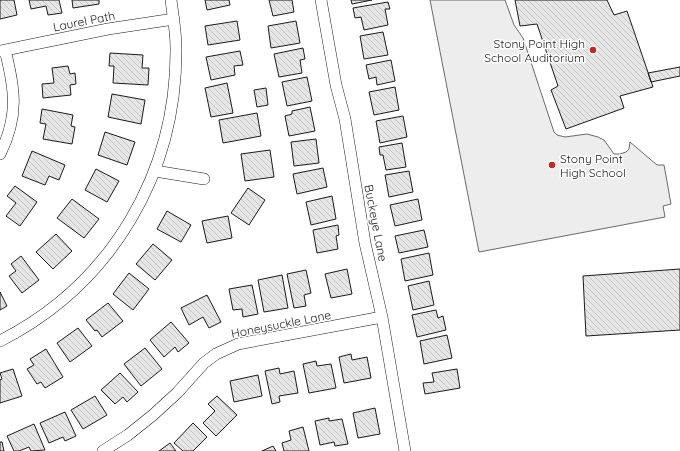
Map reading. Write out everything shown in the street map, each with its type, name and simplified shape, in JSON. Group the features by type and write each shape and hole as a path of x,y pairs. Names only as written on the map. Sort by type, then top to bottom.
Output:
{"street":[{"path":"0,341 42,316 67,296 90,273 112,249 130,222 146,193 165,140 176,78 176,47 171,0"},
{"name":"Buckeye Lane","path":"321,0 336,84 345,119 365,243 382,317 405,451"},
{"name":"Laurel Path","path":"2,51 108,29 174,19"},
{"path":"0,154 8,136 13,117 14,97 12,77 2,51"},
{"path":"155,171 204,179"},
{"name":"Honeysuckle Lane","path":"103,451 128,435 153,415 204,363 223,350 238,344 382,317"}],"shaded area":[{"path":"430,0 505,0 514,25 523,38 554,132 557,135 565,137 587,134 598,137 604,140 614,154 626,152 629,149 630,142 657,165 664,165 671,204 663,206 665,217 479,252"}],"building":[{"path":"0,0 14,0 17,15 0,19"},
{"path":"29,0 59,0 62,13 48,15 46,6 31,9"},
{"path":"72,0 99,0 99,4 73,8"},
{"path":"205,0 229,0 230,5 207,10"},
{"path":"269,0 292,0 294,12 273,16"},
{"path":"351,0 372,0 352,4"},
{"name":"Stony Point High School Auditorium","path":"515,0 607,0 614,15 627,11 653,87 620,96 624,108 566,129 551,90 558,86 537,24 520,26"},
{"path":"388,2 390,9 385,9 388,25 364,30 361,17 355,18 353,8"},
{"path":"237,21 240,40 208,45 205,26"},
{"path":"296,21 300,43 271,48 268,26"},
{"path":"383,32 388,55 364,59 360,36"},
{"path":"303,48 305,59 300,60 302,73 279,77 274,54"},
{"path":"240,51 243,65 234,66 235,75 211,80 206,57"},
{"path":"110,53 143,55 142,68 149,68 148,85 113,83 114,66 109,66"},
{"path":"391,60 395,81 377,85 376,77 369,79 366,65"},
{"path":"68,66 70,74 75,73 76,84 70,85 71,95 43,98 42,84 54,83 52,68"},
{"path":"680,67 680,76 651,82 648,73"},
{"path":"307,77 312,101 287,106 282,82"},
{"path":"227,83 233,113 211,117 205,88"},
{"path":"395,87 399,110 374,115 369,92"},
{"path":"266,88 268,105 257,107 254,90"},
{"path":"112,94 145,100 141,124 108,117"},
{"path":"310,107 315,131 289,136 285,116 292,114 292,111"},
{"path":"42,109 73,115 71,126 75,127 72,144 43,139 46,124 40,123"},
{"path":"257,113 261,136 223,143 219,120"},
{"path":"403,116 407,137 380,143 376,121"},
{"path":"105,132 135,142 127,165 98,155"},
{"path":"316,139 319,163 294,166 291,142"},
{"path":"402,143 406,167 386,170 383,155 380,155 379,147"},
{"path":"270,150 274,177 245,181 241,154"},
{"path":"32,151 65,165 59,180 49,176 45,185 22,176"},
{"path":"323,168 327,187 297,194 293,174"},
{"path":"96,169 119,181 107,202 85,190"},
{"path":"409,171 413,192 389,197 385,175"},
{"path":"15,186 37,202 20,226 6,216 16,203 7,196"},
{"path":"248,188 265,200 249,225 231,213"},
{"path":"332,196 336,219 311,225 306,202"},
{"path":"72,199 99,219 84,238 57,218"},
{"path":"418,199 422,220 395,226 390,205"},
{"path":"167,211 191,225 181,242 157,229"},
{"path":"228,216 232,238 207,243 202,221"},
{"path":"338,225 339,235 336,236 338,249 317,253 313,230"},
{"path":"424,230 428,247 399,253 395,236"},
{"path":"56,234 72,251 53,269 36,252"},
{"path":"153,244 172,260 155,280 136,264"},
{"path":"429,253 433,275 405,281 401,259"},
{"path":"21,256 39,280 22,293 9,276 16,271 11,264"},
{"path":"347,269 352,294 331,298 325,274"},
{"path":"680,269 680,330 586,336 583,276"},
{"path":"306,270 311,293 304,295 306,306 294,308 287,274"},
{"path":"129,273 149,289 133,310 113,294"},
{"path":"282,275 288,308 264,312 258,280"},
{"path":"429,281 434,305 413,310 408,286"},
{"path":"252,285 258,314 243,317 242,309 233,310 229,289"},
{"path":"0,292 7,306 0,310"},
{"path":"207,295 221,322 209,328 203,317 189,325 181,308"},
{"path":"108,303 123,321 102,337 86,320"},
{"path":"436,310 438,318 443,316 446,330 417,337 412,315"},
{"path":"171,322 189,343 178,352 175,347 164,357 150,340"},
{"path":"78,328 92,346 70,362 57,343"},
{"path":"447,335 452,358 424,364 420,341"},
{"path":"145,348 162,369 141,386 124,364"},
{"path":"46,349 63,377 45,388 41,382 37,384 27,369 34,365 30,359"},
{"path":"351,354 352,360 367,357 371,378 344,383 339,357"},
{"path":"316,361 317,366 331,364 336,388 309,393 303,364"},
{"path":"279,368 280,374 294,371 298,393 279,396 280,402 272,404 265,371"},
{"path":"13,369 22,396 0,403 0,380 2,379 0,373"},
{"path":"457,369 460,388 425,394 423,383 434,382 432,373"},
{"path":"120,373 138,392 127,402 123,397 115,404 101,390"},
{"path":"258,375 262,396 234,402 230,381"},
{"path":"95,396 107,415 83,429 71,410"},
{"path":"217,396 237,415 216,436 203,423 215,411 208,404"},
{"path":"375,408 380,434 358,438 353,413"},
{"path":"65,412 76,436 65,441 63,437 49,443 40,423"},
{"path":"329,418 329,421 342,419 348,444 335,446 334,442 320,445 315,421"},
{"path":"193,423 207,437 193,451 183,451 174,443"},
{"path":"34,424 45,450 31,451 29,447 19,451 14,451 7,436"},
{"path":"303,427 309,451 284,451 282,443 291,440 289,431"},
{"path":"0,442 2,442 4,451 0,451"},
{"path":"170,443 176,451 159,451"},
{"path":"273,446 276,451 262,451"}],"place":[{"name":"Stony Point High School Auditorium","path":"593,50"},
{"name":"Stony Point High School","path":"552,165"}]}
